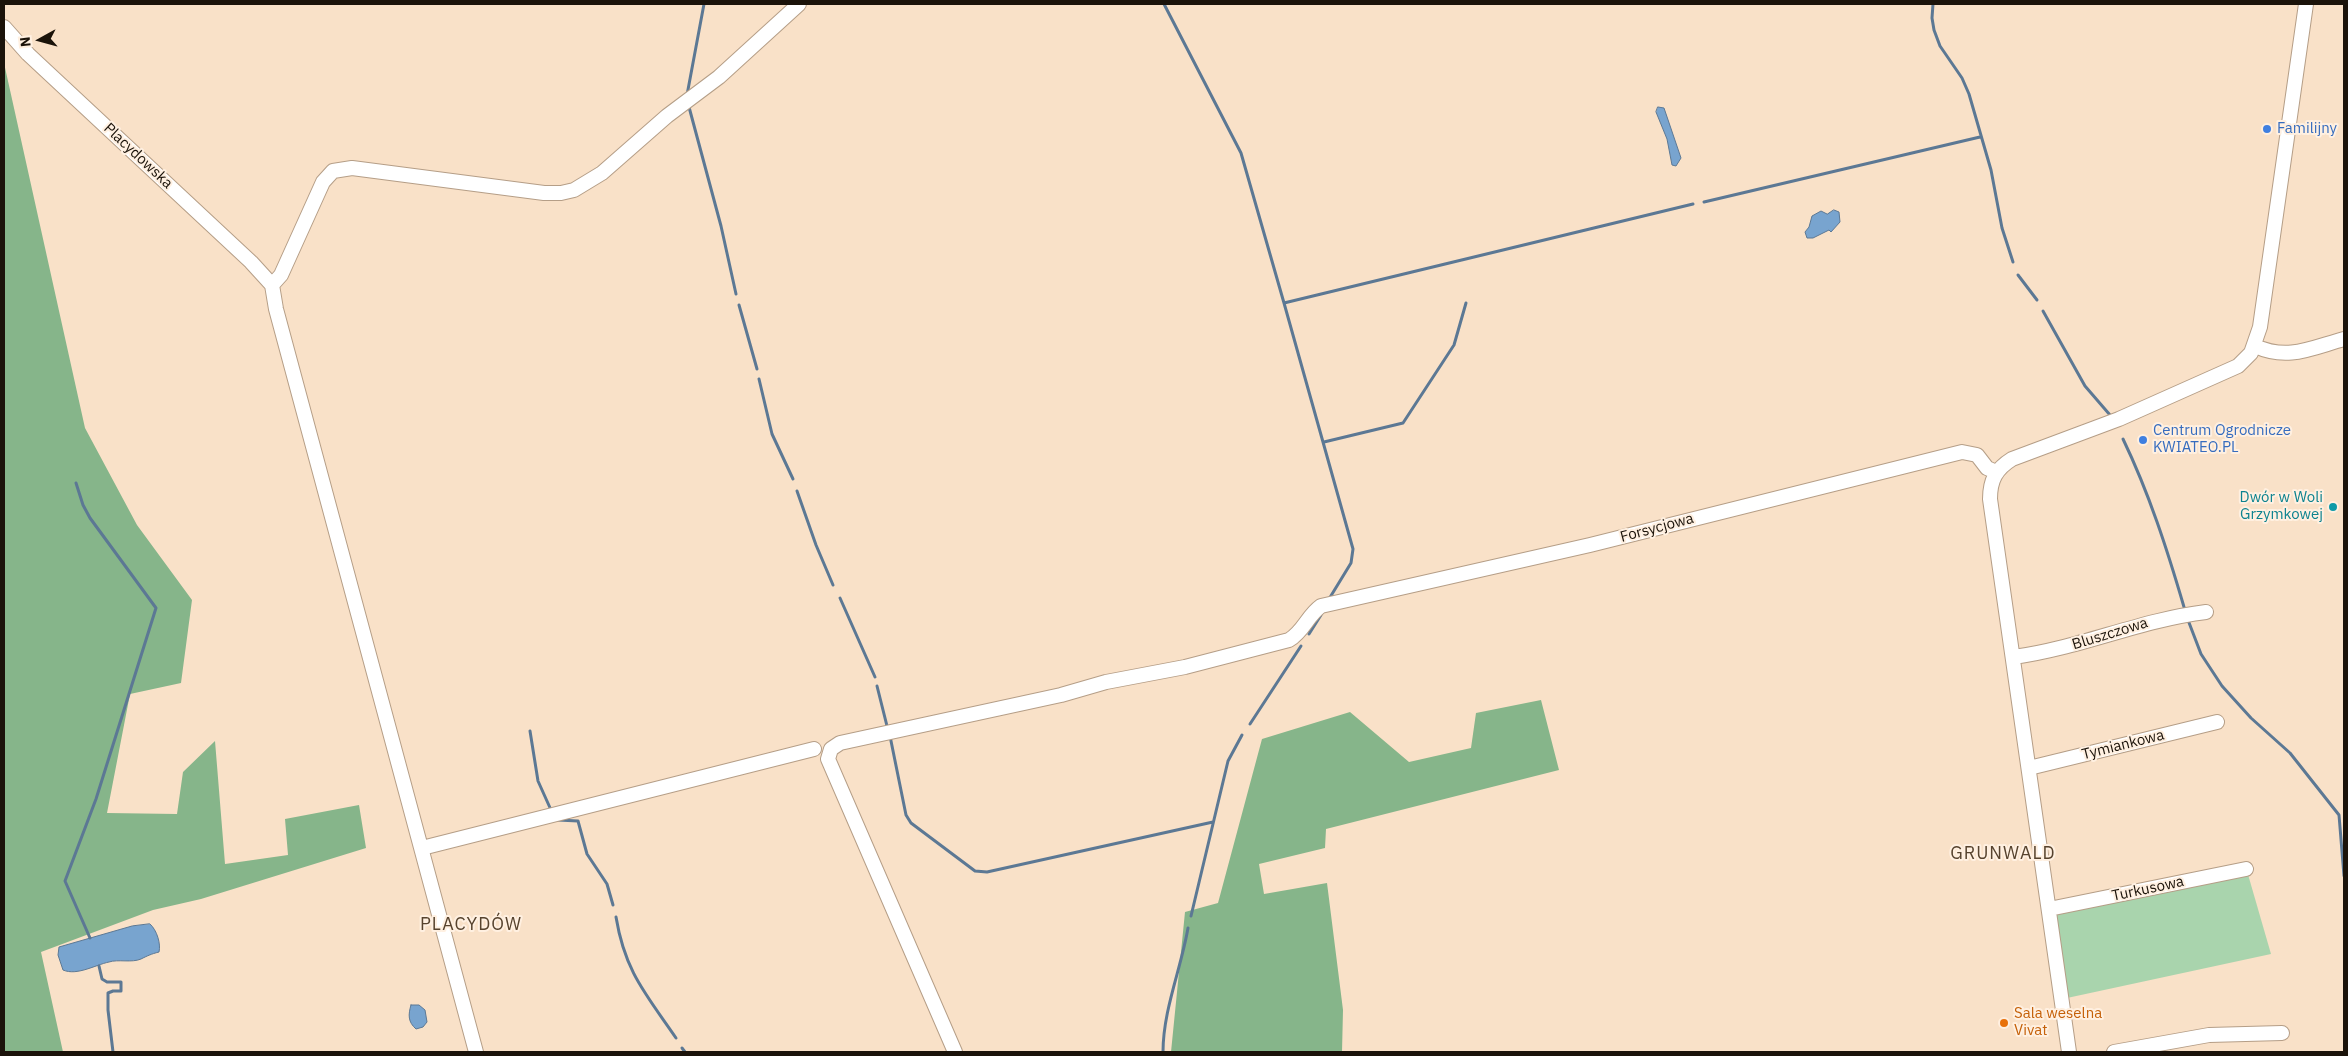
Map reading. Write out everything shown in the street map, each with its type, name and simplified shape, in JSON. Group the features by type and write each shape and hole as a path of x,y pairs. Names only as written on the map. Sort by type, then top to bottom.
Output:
{"street":[{"path":"476,1052 276,309 272,285 281,275 323,182 333,171 352,168 544,194 574,190 602,173 667,116 720,77 799,4"},
{"path":"2069,1052 2030,768 1990,499 1991,484 1996,472 2006,463 2016,458 2119,419 2238,366 2248,358 2255,346 2260,327 2306,4"},
{"name":"Placydowska","path":"4,27 28,54 230,242 272,285"},
{"path":"2255,346 2271,354 2289,354 2344,340"},
{"name":"Forsycjowa","path":"955,1052 828,760 831,748 840,743 1061,695 1106,682 1184,667 1289,640 1303,629 1312,612 1321,606 1590,545 1962,452 1977,455 1987,468 1996,472"},
{"name":"Bluszczowa","path":"2014,657 2080,644 2176,616 2206,612"},
{"name":"Tymiankowa","path":"2030,768 2217,722"},
{"path":"422,848 814,749"},
{"name":"Turkusowa","path":"2049,909 2246,869"},
{"path":"2114,1052 2209,1035 2282,1033"}],"green space":[{"path":"4,63 85,428 137,525 192,600 181,683 130,694 107,813 177,814 183,772 215,741 225,864 288,855 285,819 359,805 366,848 201,899 153,910 41,952 63,1052 4,1052"},
{"path":"1541,700 1559,770 1326,829 1325,848 1259,864 1264,894 1327,883 1343,1010 1342,1052 1171,1052 1185,912 1218,903 1262,739 1350,712 1409,762 1471,748 1476,713"},
{"path":"2247,871 2271,954 2067,998 2055,917 2058,910"}],"water":[{"path":"1658,107 1664,108 1681,158 1676,166 1672,165 1667,139 1656,112"},
{"path":"1834,210 1839,212 1840,222 1831,232 1829,230 1813,238 1807,238 1805,232 1809,227 1812,216 1821,211 1827,214"},
{"path":"150,924 158,937 159,952 137,960 113,961 74,972 63,970 58,955 59,947 132,926"},
{"path":"411,1005 419,1005 425,1010 427,1022 423,1027 416,1029 411,1024 409,1015"}],"waterway":[{"path":"687,95 704,4"},
{"path":"1164,4 1241,153 1284,303 1693,204"},
{"path":"1933,4 1932,18 1940,46 1962,78 1969,94 1991,170 2002,228 2013,262"},
{"path":"689,107 721,226 736,294"},
{"path":"1704,202 1980,137"},
{"path":"2018,275 2037,300"},
{"path":"1284,303 1353,549 1351,563 1329,599"},
{"path":"1324,442 1403,423 1454,345 1466,303"},
{"path":"739,305 757,369"},
{"path":"2043,311 2085,386 2110,415"},
{"path":"759,379 772,434 793,479"},
{"path":"2123,439 2157,522 2184,607"},
{"path":"76,483 83,505 90,518 156,608 96,799 65,881 90,938"},
{"path":"797,491 816,545 833,585"},
{"path":"840,598 875,677"},
{"path":"1309,634 1321,615"},
{"path":"2188,620 2201,654 2222,686 2251,718 2290,753 2339,815 2344,876"},
{"path":"1250,724 1301,646"},
{"path":"877,686 887,726"},
{"path":"530,731 538,781 551,810"},
{"path":"1191,916 1228,761 1242,735"},
{"path":"890,736 906,815 911,823 975,871 987,872 1213,822"},
{"path":"558,820 578,821 587,854 607,884 613,905"},
{"path":"616,917 620,936 631,968 646,995 676,1038"},
{"path":"1163,1052 1169,1005 1188,928"},
{"path":"99,966 102,979 107,982 121,982 121,991 108,993 113,1052"},
{"path":"682,1048 685,1052"}],"place":[{"name":"Familijny","path":"2267,129"},
{"name":"Centrum Ogrodnicze KWIATEO.PL","path":"2143,440"},
{"name":"Dwór w Woli Grzymkowej","path":"2333,507"},
{"name":"Sala weselna Vivat","path":"2004,1023"}],"district":[{"name":"GRUNWALD","path":"2003,854"},
{"name":"PLACYDÓW","path":"471,925"}]}
